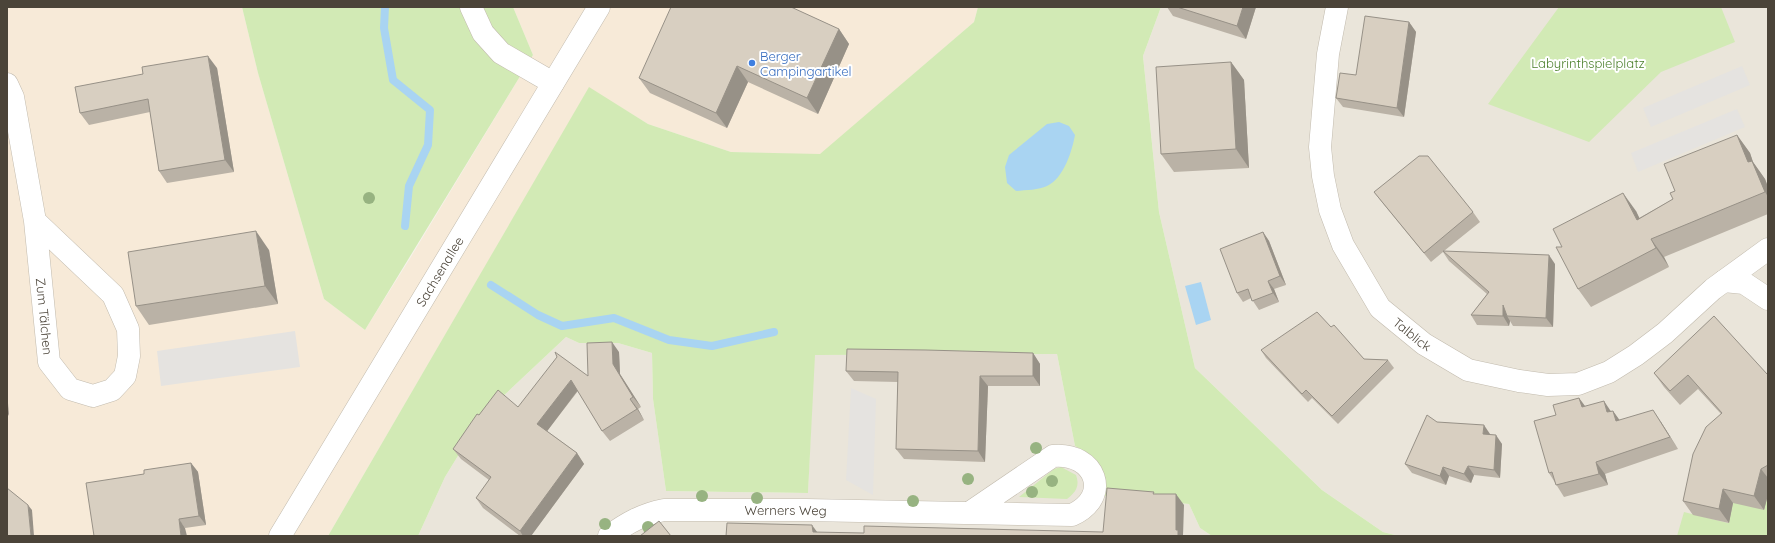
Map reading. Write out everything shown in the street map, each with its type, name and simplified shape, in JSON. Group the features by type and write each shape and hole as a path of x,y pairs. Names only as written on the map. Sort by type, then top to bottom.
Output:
{"street":[{"path":"471,7 483,33 501,53 553,83"},
{"name":"Sachsenallee","path":"280,536 599,7"},
{"name":"Talblick","path":"1337,7 1328,54 1320,147 1322,176 1330,210 1343,245 1380,308 1424,344 1468,370 1519,381 1548,385 1578,384 1608,372 1636,355 1724,281 1768,249"},
{"name":"Zum Tälchen","path":"7,84 13,97 35,221 49,362 70,389 93,396 112,390 125,376 129,356 128,329 113,295 35,221"},
{"path":"1724,281 1744,283 1768,299"},
{"name":"Werners Weg","path":"609,536 632,520 648,513 664,510 1072,515 1086,506 1092,497 1095,478 1091,470 1074,458 1062,455 1053,456 969,513"}],"shaded area":[{"path":"7,7 242,7 258,73 324,299 365,330 533,55 513,7 978,7 974,22 820,155 731,152 648,124 589,88 328,536 7,536"},
{"path":"1161,7 1768,7 1768,536 1399,536 1383,532 1322,490 1195,368 1159,212 1143,56"},
{"path":"1742,66 1750,85 1651,127 1643,108"},
{"path":"1737,109 1745,127 1638,172 1631,153"},
{"path":"295,331 300,367 161,386 157,351"},
{"path":"566,337 579,343 618,343 652,353 653,399 666,491 808,493 814,355 1057,354 1075,446 1095,459 1101,467 1106,482 1104,496 1189,504 1200,528 1212,536 418,536 445,477 483,415"},
{"path":"851,388 876,399 873,495 846,480"}],"green space":[{"path":"242,7 513,7 533,55 365,330 324,299 258,73"},
{"path":"978,7 1161,7 1143,56 1159,212 1195,368 1322,490 1383,532 1399,536 1212,536 1200,528 1189,504 1104,496 1106,487 1105,479 1100,466 1089,455 1075,446 1057,354 815,355 808,493 666,491 653,399 652,353 618,343 579,343 566,337 483,415 445,477 418,536 328,536 589,87 648,124 731,152 820,154 974,22"},
{"name":"Labyrinthspielplatz","path":"1559,7 1721,7 1735,42 1661,72 1589,142 1488,104"},
{"path":"1061,467 1076,475 1078,482 1073,494 1067,499 1019,497 1054,469"},
{"path":"1768,495 1768,536 1677,536 1684,512 1728,523 1733,503"}],"water":[{"path":"1059,122 1069,126 1075,135 1072,149 1063,171 1047,186 1036,189 1016,191 1007,183 1005,167 1009,155 1047,124"},
{"path":"1201,282 1211,320 1196,325 1185,286"}],"building":[{"name":"Berger Campingartikel","path":"671,7 791,7 839,29 807,98 737,66 716,113 639,78"},
{"path":"1177,7 1243,7 1237,26"},
{"path":"1365,16 1409,22 1397,108 1336,98 1340,73 1356,75"},
{"path":"208,56 225,160 159,171 148,99 80,113 75,87 143,74 142,67"},
{"path":"1231,62 1236,149 1161,154 1156,67"},
{"path":"1737,135 1748,162 1752,161 1765,192 1651,239 1656,248 1578,289 1556,247 1562,247 1553,229 1623,193 1637,220 1673,199 1670,193 1675,191 1664,164"},
{"path":"1419,156 1428,156 1473,212 1424,253 1374,192"},
{"path":"256,231 265,286 136,306 128,252"},
{"path":"1263,232 1280,276 1268,281 1273,293 1252,301 1248,289 1237,293 1220,249"},
{"path":"1443,251 1549,255 1546,318 1507,316 1503,305 1503,316 1471,315 1489,292"},
{"path":"1317,312 1331,327 1334,325 1364,359 1388,360 1332,416 1306,390 1302,394 1261,350"},
{"path":"1714,316 1768,374 1768,465 1761,469 1754,496 1723,489 1719,509 1683,501 1693,454 1706,427 1722,413 1688,375 1670,391 1654,373"},
{"path":"612,342 613,364 633,397 630,399 637,409 602,431 571,380 537,424 577,453 520,531 476,498 491,477 453,449 477,414 479,415 498,390 518,407 557,357 555,352 588,376 587,343"},
{"path":"847,349 1033,353 1033,376 980,376 978,451 896,449 898,372 846,371"},
{"path":"1579,398 1582,407 1604,401 1607,412 1613,411 1616,421 1653,410 1670,437 1596,462 1599,474 1556,485 1552,472 1549,473 1534,421 1556,415 1553,405"},
{"path":"1427,415 1437,422 1484,425 1483,434 1496,435 1494,470 1468,466 1464,474 1443,467 1440,476 1405,464"},
{"path":"191,463 199,516 179,519 181,536 94,536 86,483 144,474 144,470"},
{"path":"7,488 28,505 31,536 7,536"},
{"path":"1107,488 1154,492 1153,494 1176,494 1176,530 1178,530 1178,536 726,536 727,523 812,525 813,532 864,533 864,526 1103,532"},
{"path":"659,521 671,536 640,536"}],"waterway":[{"path":"385,7 384,28 393,80 430,110 428,145 409,186 405,226"},
{"path":"491,285 538,315 562,326 614,318 669,340 712,346 774,332"}],"place":[{"name":"Berger Campingartikel","path":"752,63"}]}
